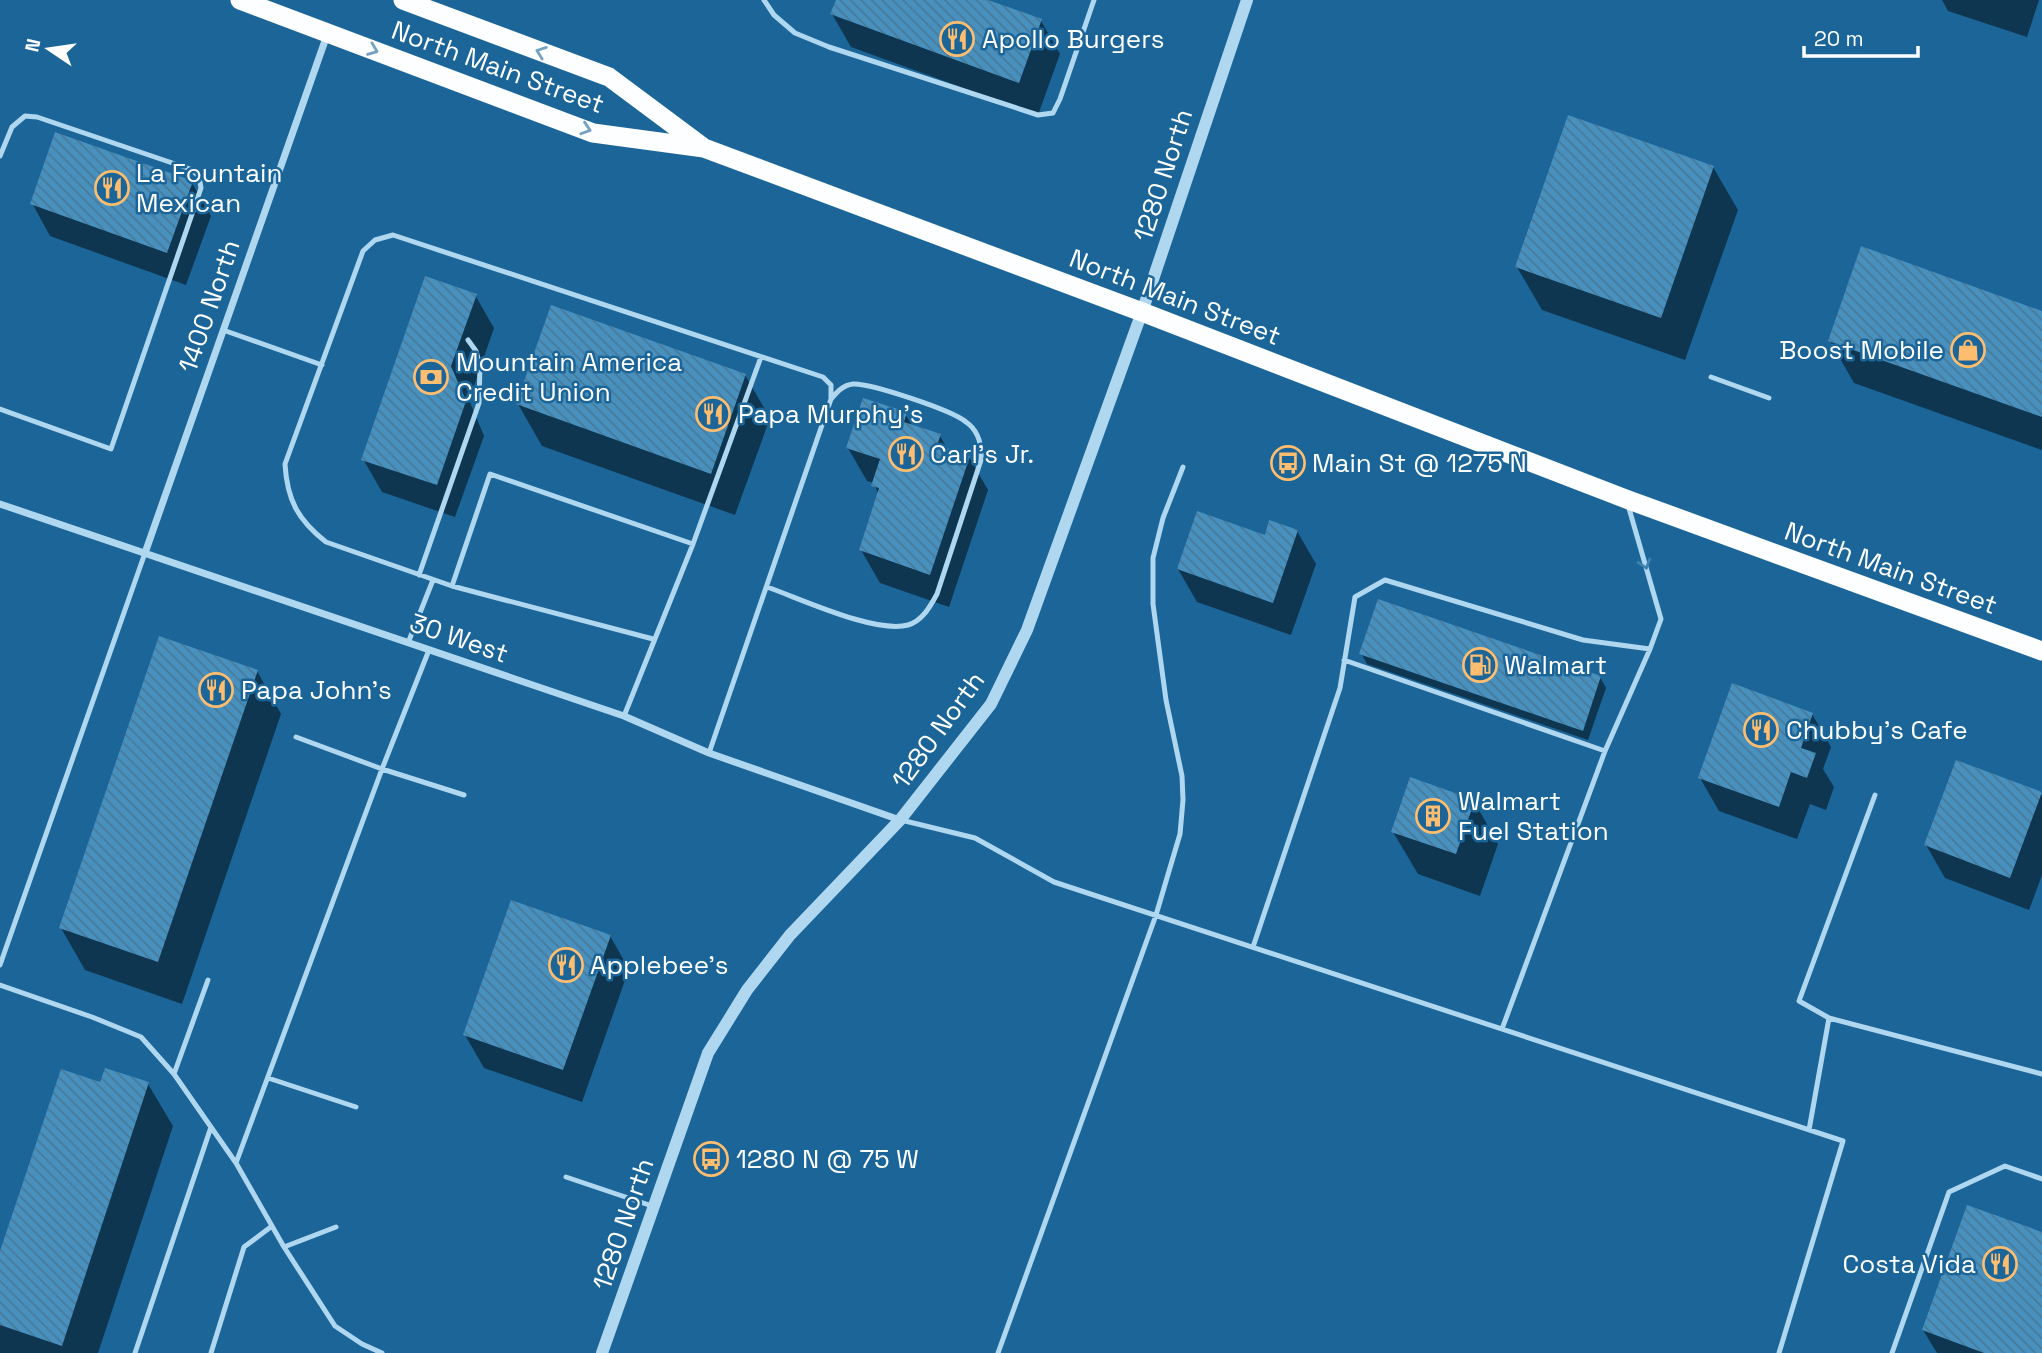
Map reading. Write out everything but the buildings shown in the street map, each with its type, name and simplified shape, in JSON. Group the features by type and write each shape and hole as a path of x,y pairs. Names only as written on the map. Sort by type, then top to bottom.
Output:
{"highway":[{"name":"North Main Street","path":"240,0 593,132 704,148 1142,312 1626,499 2042,651"},
{"name":"North Main Street","path":"403,0 609,77 704,148"}],"street":[{"name":"1280 North","path":"602,1353 708,1053 747,990 790,935 900,820 991,705 1027,629 1142,312 1247,0"},
{"name":"1400 North","path":"145,553 327,33"},
{"name":"30 West","path":"0,504 624,716 709,753 900,820"}],"lane":[{"path":"764,0 774,15 795,33 829,47 1038,115 1053,113 1060,99 1094,0"},
{"path":"0,156 12,127 24,116 37,117 190,169 199,176 201,188 111,449 0,408"},
{"path":"653,639 452,586 326,542 309,529 293,505 286,481 285,464 363,251 375,240 393,235 823,377 831,385 831,399"},
{"path":"223,330 322,365"},
{"path":"419,575 479,404 480,366 476,351 468,340"},
{"path":"624,716 693,544 761,357"},
{"path":"1712,377 1769,398"},
{"path":"709,753 831,399 837,391 850,384 866,385 949,412 967,422 978,435 982,449 981,460 937,594 920,619 907,625 881,626 767,587"},
{"path":"998,1353 1156,915 1180,834 1182,776 1166,701 1153,604 1153,558 1163,518 1183,467"},
{"path":"452,586 491,474 693,544"},
{"path":"1502,1029 1605,751 1661,619 1626,499"},
{"path":"0,965 145,553"},
{"path":"408,643 433,579"},
{"path":"1253,947 1336,700 1355,597 1385,580 1583,640 1650,649"},
{"path":"236,1163 429,650"},
{"path":"1344,660 1605,751"},
{"path":"296,737 382,769 464,795"},
{"path":"1875,795 1799,1001 1829,1018 2042,1074"},
{"path":"900,820 975,838 1054,882 1843,1141 1779,1353"},
{"path":"174,1074 208,980"},
{"path":"0,985 141,1037 174,1074 236,1163 284,1247 335,1326 362,1344 382,1353"},
{"path":"1809,1130 1829,1018"},
{"path":"268,1078 356,1107"},
{"path":"135,1353 211,1127"},
{"path":"1892,1353 1949,1192 2005,1166 2042,1179"},
{"path":"566,1177 652,1206"},
{"path":"211,1353 244,1247 272,1226"},
{"path":"284,1247 336,1227"}],"place":[{"name":"Apollo Burgers","path":"957,39"},
{"name":"La Fountain Mexican","path":"112,188"},
{"name":"Boost Mobile","path":"1968,350"},
{"name":"Mountain America Credit Union","path":"431,377"},
{"name":"Papa Murphy's","path":"713,414"},
{"name":"Carl's Jr.","path":"906,454"},
{"name":"Main St @ 1275 N","path":"1288,463"},
{"name":"Walmart","path":"1480,665"},
{"name":"Papa John's","path":"216,690"},
{"name":"Chubby's Cafe","path":"1761,730"},
{"name":"Walmart Fuel Station","path":"1433,816"},
{"name":"Applebee's","path":"566,965"},
{"name":"1280 N @ 75 W","path":"711,1159"},
{"name":"Costa Vida","path":"2000,1264"}]}
